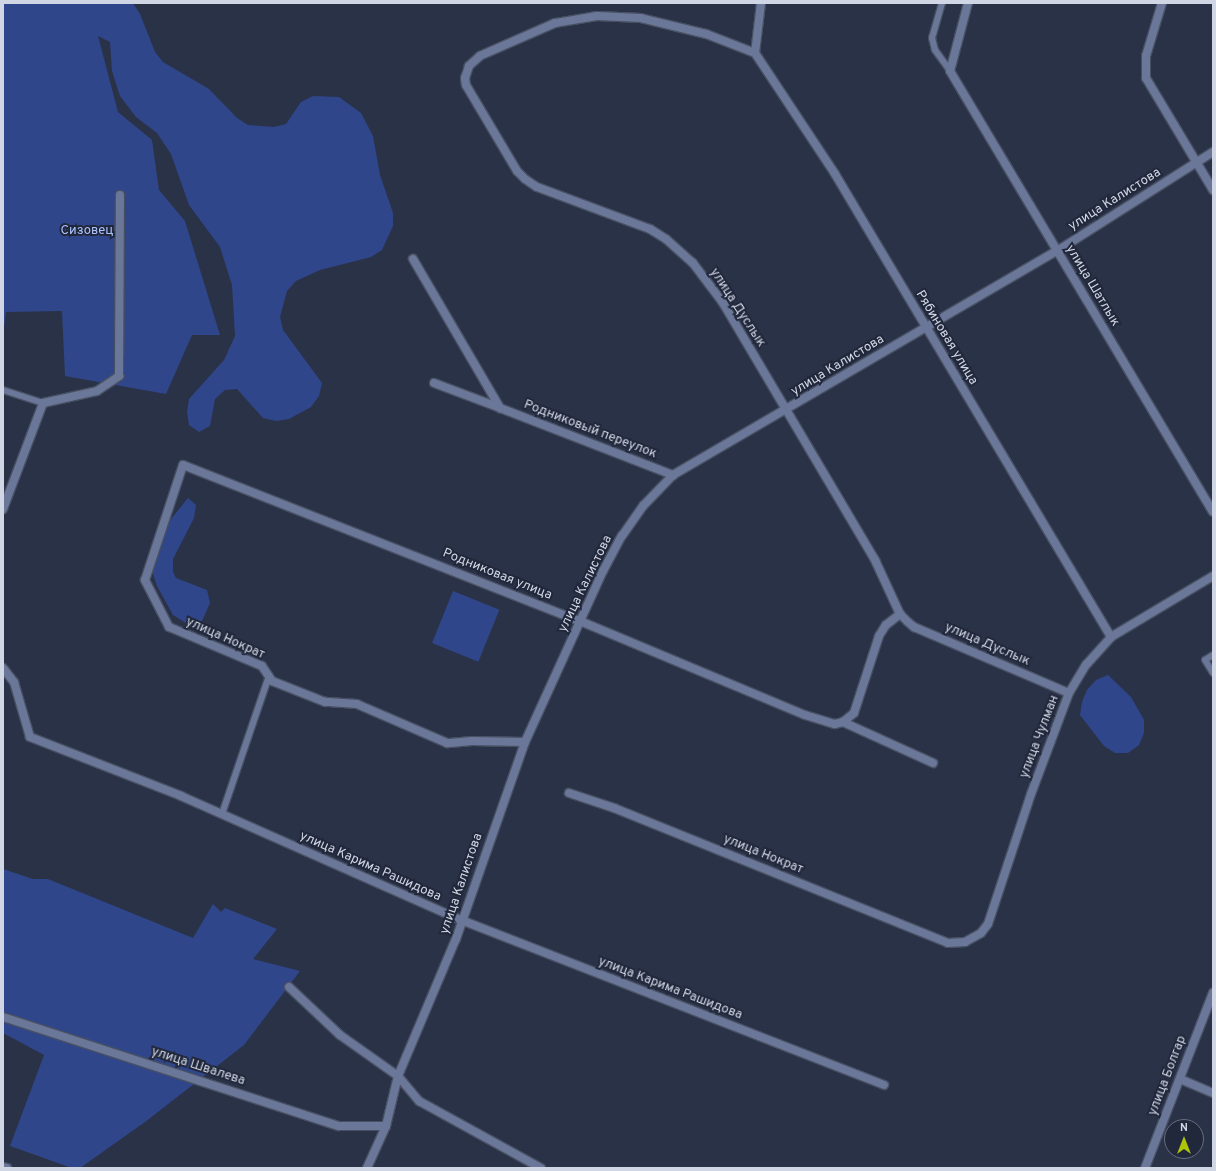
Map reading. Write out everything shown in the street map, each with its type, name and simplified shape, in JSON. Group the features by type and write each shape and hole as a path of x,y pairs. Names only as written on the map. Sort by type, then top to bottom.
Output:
{"street":[{"path":"755,53 761,3"},
{"path":"950,71 968,3"},
{"path":"1162,3 1146,56 1146,78 1213,190"},
{"name":"улица Дуслык","path":"755,53 706,34 641,18 597,16 555,23 480,56 469,66 465,78 466,85 517,171 526,179 537,187 650,230 670,242 693,263 723,303 787,410 875,560 900,614 914,627 1069,693"},
{"name":"Рябиновая улица","path":"755,53 835,174 925,328 1112,637"},
{"name":"улица Шатлык","path":"950,71 1213,512"},
{"name":"улица Калистова","path":"367,1168 386,1126 398,1076 456,939 461,920 525,742 580,621 622,536 644,505 673,475 787,410 1057,251 1213,152"},
{"path":"3,508 42,403 97,391 119,376 120,195"},
{"path":"413,259 500,408"},
{"name":"Родниковый переулок","path":"434,383 673,475"},
{"name":"Родниковая улица","path":"183,465 580,621 805,715 835,724 843,722 933,763"},
{"name":"улица Нократ","path":"183,465 145,580 169,627 262,666 272,681 325,702 357,704 389,716 447,743 472,741 525,742"},
{"name":"улица Чулман","path":"948,943 974,938 988,924 1031,794 1069,693 1086,665 1112,637 1213,576"},
{"path":"843,722 854,713 879,636 886,625 900,614"},
{"name":"улица Карима Рашидова","path":"3,668 14,682 30,737 222,814 461,920 884,1085"},
{"name":"улица Нократ","path":"568,793 614,808 948,943"},
{"path":"289,987 340,1035 398,1076 419,1101 540,1168"},
{"name":"улица Болгар","path":"1145,1168 1213,993"},
{"name":"улица Швалева","path":"3,1017 339,1126 386,1126"},
{"path":"1180,1079 1213,1093"},
{"path":"3,1167 7,1168"}],"lane":[{"path":"942,3 932,38 935,50 950,71"},
{"path":"3,390 42,403"},
{"path":"1213,655 1205,660 1213,673"},
{"path":"222,814 269,676"}],"green space":[{"name":"Сизовец","path":"3,3 133,3 140,14 155,52 163,62 209,89 237,118 248,125 274,127 286,124 301,102 313,96 339,97 361,113 373,136 380,175 393,213 393,226 382,250 371,257 320,270 296,281 287,291 280,317 283,330 322,383 319,396 311,407 289,419 276,421 263,418 237,389 225,390 215,399 210,426 199,432 189,425 187,412 189,399 224,360 235,336 232,285 220,247 189,205 171,154 157,133 136,117 120,96 112,71 110,42 98,36 118,112 152,140 159,190 185,221 220,335 192,335 166,394 65,376 62,311 6,312 3,335"},
{"path":"188,498 196,505 194,518 173,559 173,572 176,578 207,590 210,603 202,621 189,625 173,615 157,586 153,574 153,561 160,542 171,519"},
{"path":"453,591 499,610 478,662 432,643"},
{"path":"1108,675 1131,697 1144,720 1144,733 1139,745 1128,753 1115,753 1104,746 1080,715 1082,702 1087,690 1096,680"},
{"path":"3,869 33,879 48,879 193,938 213,904 221,912 225,908 277,929 253,959 300,971 244,1045 145,1122 80,1168 72,1168 10,1146 44,1055 3,1033"}]}
